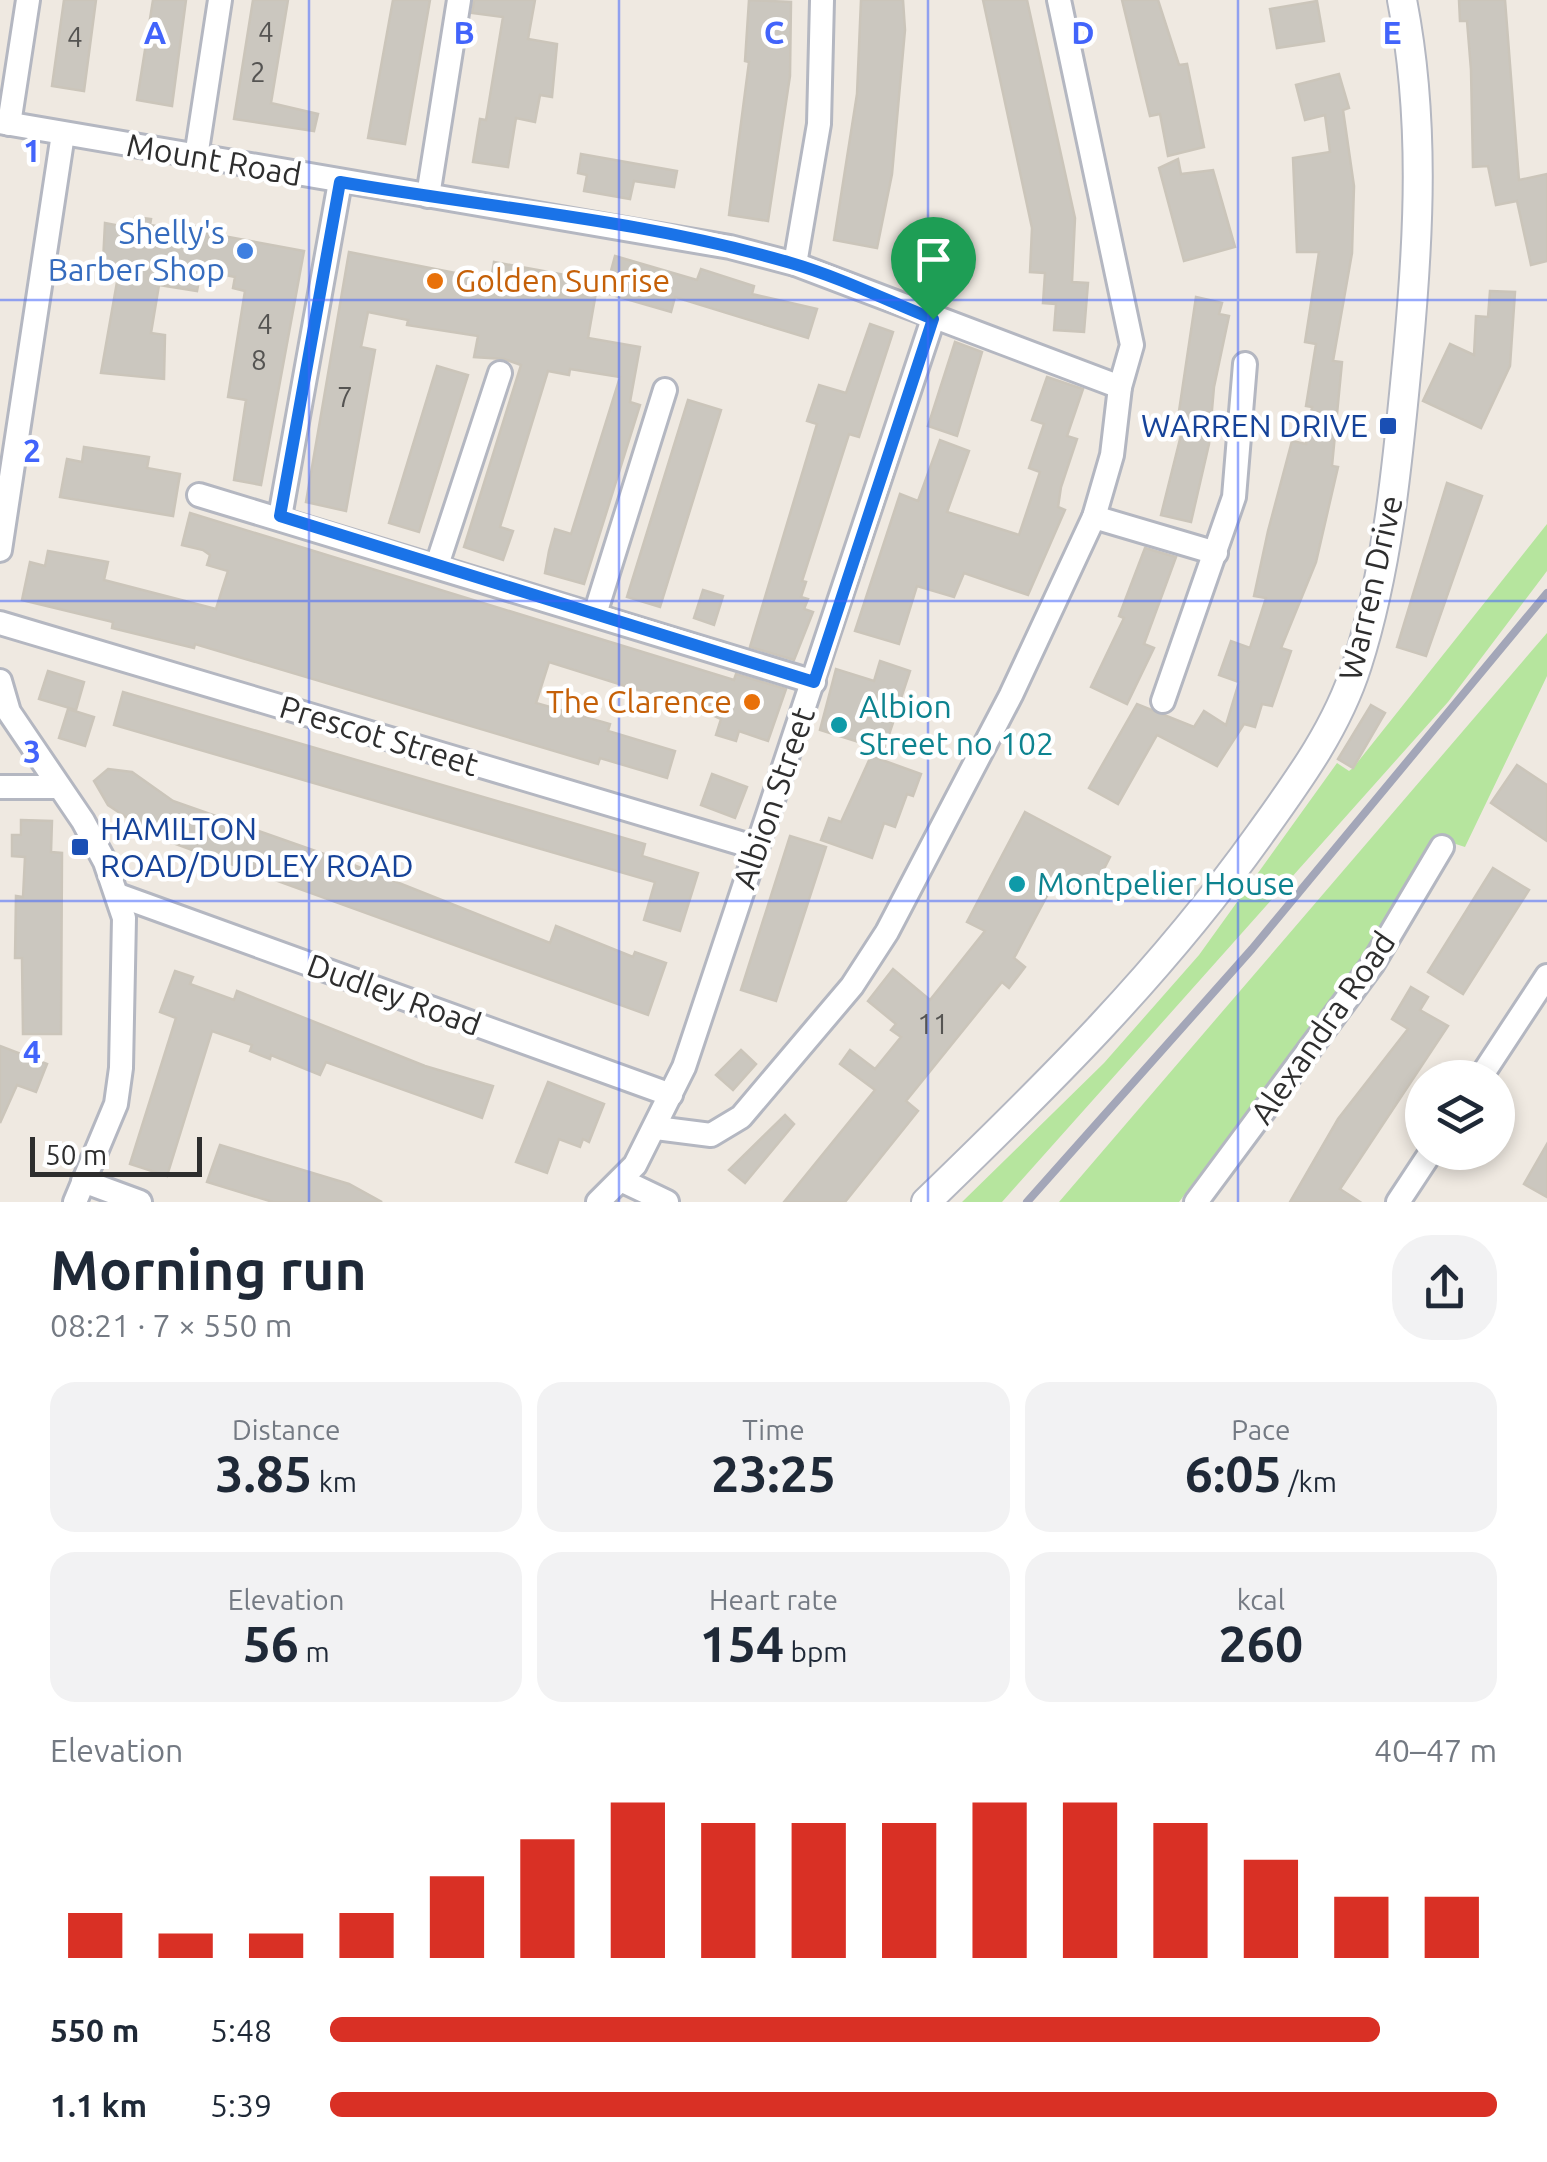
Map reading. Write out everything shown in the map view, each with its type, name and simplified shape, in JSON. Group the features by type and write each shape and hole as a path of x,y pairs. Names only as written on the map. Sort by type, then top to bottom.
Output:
{"street":[{"path":"4,123 28,0"},
{"path":"196,157 220,0"},
{"path":"428,196 459,0"},
{"path":"795,264 818,124 822,0"},
{"path":"656,1128 711,1134 741,1117 852,986 953,810 1094,517 1112,455 1120,386 1132,345 1128,310 1059,0"},
{"name":"Warren Drive","path":"926,1202 1071,1060 1175,948 1290,792 1341,708 1370,620 1397,476 1415,272 1419,172 1402,0"},
{"name":"Mount Road","path":"4,123 340,182 611,223 795,264 1120,386"},
{"path":"0,550 4,500 63,134"},
{"path":"280,516 340,182"},
{"name":"Albion Street","path":"598,1202 635,1165 671,1095 814,682 933,319"},
{"path":"1163,701 1234,496 1245,364"},
{"path":"436,565 500,373"},
{"path":"595,614 665,390"},
{"path":"199,494 814,682"},
{"path":"1094,517 1216,552"},
{"name":"Prescot Street","path":"0,624 757,848"},
{"path":"0,681 9,712 83,821 118,895 124,918 122,1068 116,1104 79,1192 140,1202"},
{"path":"0,788 58,787"},
{"name":"Alexandra Road","path":"1196,1202 1372,965 1442,848"},
{"name":"Dudley Road","path":"118,895 671,1095"},
{"path":"1492,1060 1547,976"},
{"path":"1398,1202 1419,1170"},
{"path":"620,1180 667,1202"}],"green space":[{"path":"1547,524 1547,571 1448,702 1002,1202 962,1202 1104,1063 1199,955 1337,763 1349,771 1353,768"},
{"path":"1547,633 1547,676 1465,847 1440,839 1391,921 1179,1202 1059,1202"}],"building":[{"path":"64,0 96,0 84,91 52,86"},
{"path":"153,0 186,0 172,106 137,100"},
{"path":"253,0 288,0 271,103 318,114 314,131 234,119"},
{"path":"393,0 430,0 405,144 368,138"},
{"path":"474,0 535,0 528,39 557,44 552,97 540,95 535,122 516,118 508,167 473,162 480,119 486,120 503,17 472,13"},
{"path":"749,0 791,2 790,76 768,221 729,215 749,62 745,61"},
{"path":"861,0 903,0 905,30 892,174 877,248 834,240 857,94"},
{"path":"983,0 1027,0 1075,218 1072,282 1088,283 1084,332 1054,330 1056,304 1043,303 1045,273 1030,272 1032,228"},
{"path":"1122,0 1158,0 1179,65 1187,64 1204,147 1168,156 1160,114 1150,116"},
{"path":"1459,0 1505,0 1519,180 1547,174 1547,261 1531,265 1517,201 1496,205 1488,166 1473,167 1467,21 1460,21"},
{"path":"1317,1 1324,41 1277,48 1270,9"},
{"path":"1339,74 1349,108 1343,110 1354,186 1352,253 1333,361 1342,362 1332,466 1338,467 1316,562 1281,648 1291,651 1272,706 1262,704 1255,727 1244,724 1217,766 1157,735 1118,804 1089,788 1137,704 1194,727 1204,711 1226,725 1239,682 1219,675 1231,641 1250,648 1266,598 1254,596 1292,441 1306,444 1312,407 1306,406 1316,344 1305,342 1319,252 1297,252 1293,158 1330,152 1325,115 1305,120 1296,85"},
{"path":"581,154 677,171 674,187 634,181 630,199 584,191 587,175 578,173"},
{"path":"1178,159 1181,174 1213,170 1235,247 1184,261 1159,168"},
{"path":"135,217 151,219 150,225 187,231 188,225 208,229 207,233 304,251 261,485 234,480 246,400 228,397 245,291 233,288 235,277 201,270 197,291 159,285 151,333 165,335 164,379 101,373 120,265 103,262 105,223 131,228"},
{"path":"349,252 491,280 494,262 598,281 588,338 640,347 630,402 640,405 584,584 545,573 555,529 571,534 620,377 570,369 569,375 548,371 500,527 513,531 503,560 464,547 521,365 504,359 474,357 478,336 407,325 408,320 368,312 361,347 375,350 346,511 306,502"},
{"path":"615,256 697,280 701,269 754,286 752,294 817,309 808,338 675,297 671,312 605,293"},
{"path":"1490,291 1515,292 1510,366 1481,428 1423,401 1450,344 1474,355 1476,316 1488,317"},
{"path":"1196,297 1222,303 1219,314 1229,316 1214,387 1209,444 1191,522 1161,515 1185,419 1178,418"},
{"path":"870,324 893,332 859,437 849,434 802,581 806,582 801,597 808,599 804,609 813,612 794,660 750,647 817,424 807,421 819,385 846,393"},
{"path":"955,342 982,352 957,436 928,426"},
{"path":"437,366 468,375 419,532 389,523"},
{"path":"1047,377 1083,389 1067,436 1077,439 1061,487 1058,507 1065,510 1028,595 964,573 954,597 917,586 899,644 855,631 900,494 918,501 940,440 969,451 947,512 1019,535 1040,472 1029,468 1044,424 1032,420"},
{"path":"688,400 721,410 660,607 627,597"},
{"path":"84,447 149,457 147,468 180,474 173,516 60,497 67,459 82,462"},
{"path":"1447,483 1482,496 1426,656 1397,647"},
{"path":"190,513 734,680 736,674 786,689 768,741 739,731 736,741 716,735 721,719 702,710 549,662 536,703 610,724 608,731 675,751 667,778 600,758 598,764 195,644 194,648 112,628 113,622 22,600 30,562 45,566 48,551 108,562 104,580 216,609 228,571 207,565 210,555 203,550 182,545"},
{"path":"1145,548 1176,557 1144,644 1154,648 1127,704 1091,687 1124,618 1119,616"},
{"path":"703,590 723,596 714,625 694,618"},
{"path":"880,661 910,671 884,750 820,730 836,669 874,681"},
{"path":"48,671 84,682 76,710 39,699"},
{"path":"123,692 645,844 642,856 698,873 680,931 644,920 655,882 114,725"},
{"path":"1371,705 1385,713 1353,768 1338,759"},
{"path":"68,709 94,717 85,746 59,738"},
{"path":"871,756 921,774 913,796 907,794 895,827 884,823 872,858 821,840 829,818 841,822"},
{"path":"1517,765 1547,785 1547,841 1491,803"},
{"path":"108,769 132,772 173,801 341,860 550,943 556,926 633,957 635,952 666,963 648,1015 156,837 108,805 94,781"},
{"path":"712,774 747,787 735,818 701,805"},
{"path":"1025,812 1110,857 1091,894 1057,877 1014,958 1025,967 1009,988 1002,982 906,1101 918,1111 845,1202 784,1202 875,1090 840,1064 850,1050 875,1069 901,1037 891,1030 896,1024 868,1001 893,969 930,1000 985,931 967,922"},
{"path":"21,820 52,821 51,852 62,853 61,1034 23,1034 22,958 15,958 16,896 23,897 25,857 12,856 12,835 21,835"},
{"path":"790,836 826,847 776,1001 741,990"},
{"path":"1493,868 1529,890 1463,994 1428,972"},
{"path":"175,971 193,977 190,984 234,1000 237,991 425,1066 493,1086 482,1118 326,1062 320,1075 271,1055 270,1059 250,1051 252,1045 212,1031 167,1176 130,1164 176,1018 160,1012"},
{"path":"1411,987 1428,997 1420,1010 1448,1026 1425,1060 1405,1060 1405,1091 1340,1189 1360,1202 1290,1202 1338,1119 1408,1029 1392,1019"},
{"path":"0,1046 47,1064 36,1092 17,1085 0,1123"},
{"path":"741,1050 756,1064 733,1090 716,1075"},
{"path":"548,1082 604,1104 589,1142 583,1139 580,1147 559,1139 547,1173 516,1162"},
{"path":"785,1115 794,1124 745,1183 729,1170"},
{"path":"1547,1144 1547,1197 1524,1184"},
{"path":"220,1145 349,1184 382,1202 273,1202 207,1182"}],"railway":[{"path":"1027,1202 1252,949 1547,593"}],"place":[{"name":"Shelly's Barber Shop","path":"245,251"},
{"name":"Golden Sunrise","path":"435,281"},
{"name":"WARREN DRIVE","path":"1388,426"},
{"name":"The Clarence","path":"752,702"},
{"name":"Albion Street no 102","path":"839,725"},
{"name":"HAMILTON ROAD/DUDLEY ROAD","path":"80,847"},
{"name":"Montpelier House","path":"1017,884"}],"route":[{"path":"340,182 611,223 730,247 795,264 933,319 814,682 280,516 340,182"}]}
